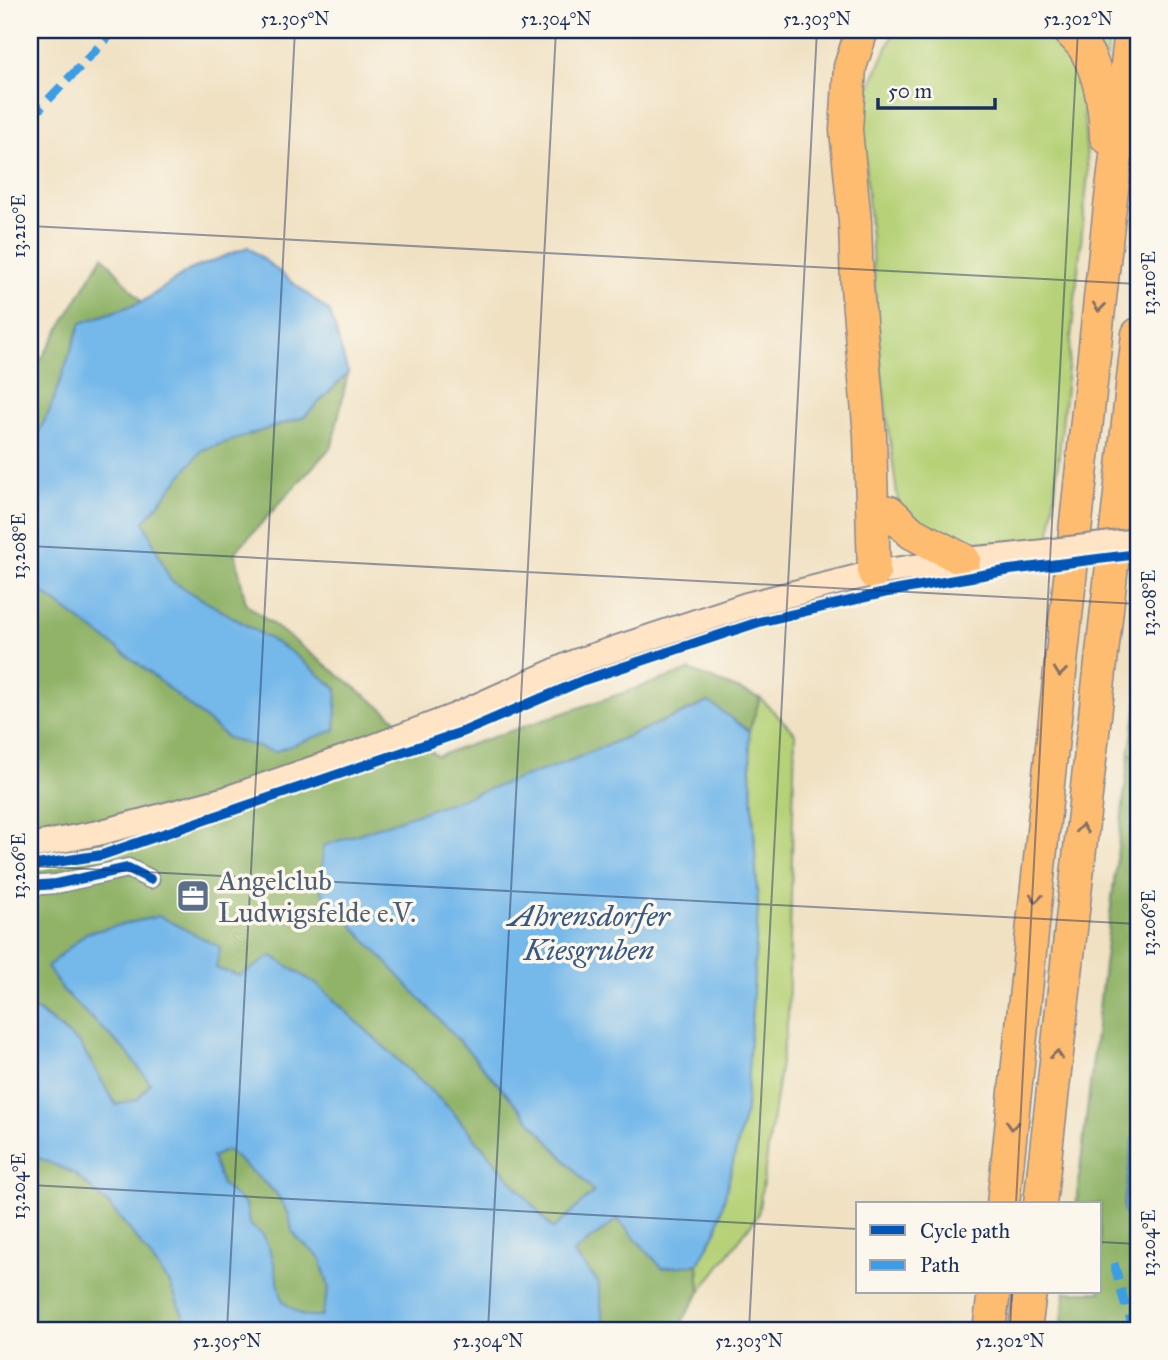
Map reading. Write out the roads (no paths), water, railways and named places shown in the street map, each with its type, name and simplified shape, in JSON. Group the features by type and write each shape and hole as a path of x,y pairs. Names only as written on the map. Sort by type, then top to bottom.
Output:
{"highway":[{"path":"862,30 850,67 846,130 855,222 856,287 884,572"},
{"path":"847,98 873,40 882,30"},
{"path":"1068,30 1085,49 1098,77 1105,116 1109,215"},
{"path":"1003,1202 1131,30"},
{"path":"1040,1202 1138,334"},
{"path":"870,436 883,495 890,512 912,533 964,560"},
{"path":"884,572 890,512"},
{"path":"989,1330 994,1294"},
{"path":"1025,1330 1030,1294"}],"main road":[{"path":"30,846 98,833 226,799 455,716 575,662 747,605 884,572 964,560 1138,541"}],"street":[{"path":"30,886 56,884 128,868 150,878"}],"water":[{"path":"248,247 330,312 348,373 304,417 202,450 144,522 170,580 291,652 337,689 335,730 274,752 228,738 144,668 38,589 30,564 30,448 49,412 81,323 142,302 190,270"},
{"name":"Ahrensdorfer Kiesgruben","path":"709,702 749,731 758,909 746,1109 717,1229 698,1264 662,1268 618,1219 573,1253 598,1282 604,1330 189,1330 170,1284 110,1206 74,1173 31,1155 30,1010 38,1011 80,1044 116,1105 138,1099 150,1083 127,1052 64,992 47,967 86,933 159,916 220,947 216,968 240,976 272,956 319,986 449,1108 553,1229 594,1192 321,892 323,846 567,762","holes":["227,1150 276,1193 289,1215 292,1231 320,1257 329,1287 322,1316 303,1316 283,1302 272,1255 263,1235 249,1224 246,1205 222,1185 212,1157"]},
{"path":"1138,1106 1138,1245 1123,1209"}],"place":[{"name":"Angelclub Ludwigsfelde e.V.","path":"193,896"}]}
